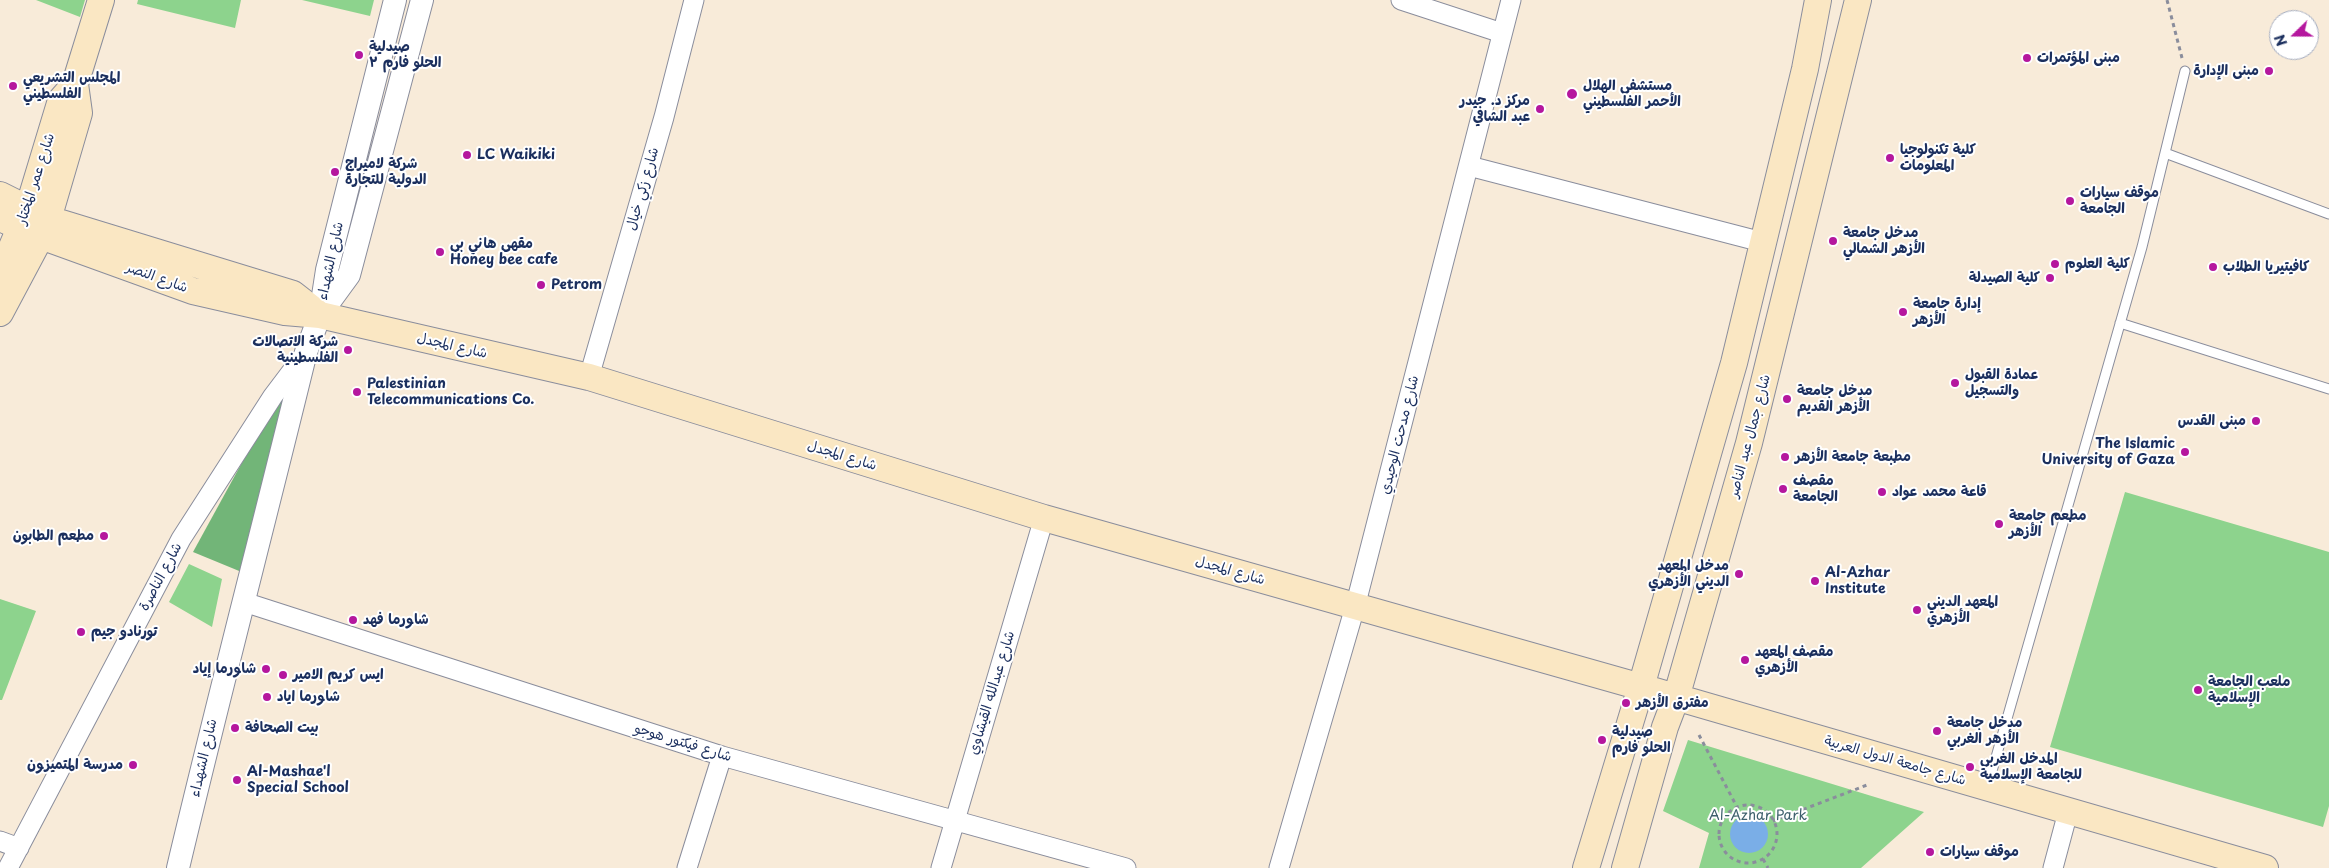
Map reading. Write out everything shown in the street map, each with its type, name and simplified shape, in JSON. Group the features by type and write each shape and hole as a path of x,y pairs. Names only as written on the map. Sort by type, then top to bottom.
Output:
{"main road":[{"path":"0,196 28,222 79,113 75,84 100,0"},
{"path":"1586,868 1641,686 1734,363 1805,69 1818,0"},
{"name":"شارع جمال عبد الناصر","path":"1625,868 1749,443 1858,0"},
{"name":"شارع المجدل","path":"28,222 293,294 320,315 589,378 1044,518 1641,686"},
{"name":"شارع عمر المختار","path":"0,275 28,222"},
{"name":"شارع عمر المختار","path":"0,313 28,222"},
{"name":"شارع جامعة الدول العربية","path":"1641,686 1676,698 2265,868"}],"street":[{"name":"شارع الشهداء","path":"320,315 327,270 395,0"},
{"name":"شارع الشهداء","path":"320,315 348,275 422,0"},
{"name":"شارع زكي خيال","path":"589,378 664,118 694,0"},
{"path":"1401,0 1502,33"},
{"name":"شارع مدحت الوحيدي","path":"1279,868 1356,607 1511,0"},
{"path":"1469,166 1762,242"},
{"path":"244,602 306,352 320,315"},
{"name":"شارع الناصرة","path":"8,868 181,539 274,396 306,352"},
{"name":"شارع عبدالله القيشاوي","path":"941,868 1044,518"},
{"name":"شارع الشهداء","path":"178,868 231,648 244,602"},
{"name":"شارع فيكتور هوجو","path":"244,602 722,756 1126,868"},
{"path":"687,868 722,756"},
{"path":"2053,868 2068,812"},
{"path":"0,841 19,848"}],"lane":[{"path":"1988,788 2142,247 2185,71"},
{"path":"2165,153 2329,214"},
{"path":"2120,323 2329,389"}],"path":[{"path":"2167,0 2185,71"},
{"path":"1699,735 1738,807"},
{"path":"1773,821 1867,785"},
{"path":"1754,806 1762,809 1773,821 1777,830 1773,850 1763,859 1747,864 1738,862 1722,849 1719,839 1722,820 1729,812 1738,807 1754,806"},
{"path":"1763,859 1768,868"}],"green space":[{"path":"36,0 85,0 80,17"},
{"path":"138,0 241,0 235,28 137,4"},
{"path":"302,0 374,0 370,16"},
{"path":"284,396 244,573 193,552 278,397"},
{"name":"ملعب الجامعة الإسلامية","path":"2125,492 2329,552 2329,806 2323,827 2050,747"},
{"path":"189,564 222,579 212,627 169,602"},
{"path":"0,599 36,611 2,700 0,700"},
{"name":"Al-Azhar Park","path":"1688,740 1924,812 1861,868 1699,868 1709,833 1663,811"}],"water":[{"path":"1749,815 1756,816 1762,821 1767,827 1767,841 1762,847 1756,852 1749,853 1742,852 1736,847 1731,841 1730,834 1731,827 1736,821 1742,816"}],"place":[{"name":"صيدلية الحلو فارم ٣","path":"359,55"},
{"name":"مبنى المؤتمرات","path":"2027,58"},
{"name":"مبنى الإدارة","path":"2269,71"},
{"name":"المجلس التشريعي الفلسطيني","path":"13,86"},
{"name":"مستشفى الهلال الأحمر الفلسطيني","path":"1572,94"},
{"name":"مركز د. حيدر عبد الشافي","path":"1540,109"},
{"name":"LC Waikiki","path":"467,155"},
{"name":"كلية تكنولوجيا المعلومات","path":"1890,158"},
{"name":"شركة لاميراج الدولية للتجارة","path":"335,172"},
{"name":"موقف سيارات الجامعة","path":"2070,201"},
{"name":"مدخل جامعة الأزهر الشمالي","path":"1833,241"},
{"name":"مقهى هاني بي Honey bee cafe","path":"440,252"},
{"name":"كلية العلوم","path":"2055,264"},
{"name":"كافيتيريا الطلاب","path":"2213,267"},
{"name":"كلية الصيدلة","path":"2050,278"},
{"name":"Petrom","path":"541,285"},
{"name":"إدارة جامعة الأزهر","path":"1903,312"},
{"name":"شركة الاتصالات الفلسطينية","path":"348,350"},
{"name":"عمادة القبول والتسجيل","path":"1955,383"},
{"name":"Palestinian Telecommunications Co.","path":"357,392"},
{"name":"مدخل جامعة الأزهر القديم","path":"1787,399"},
{"name":"مبنى القدس","path":"2256,421"},
{"name":"The Islamic University of Gaza","path":"2185,452"},
{"name":"مطبعة جامعة الأزهر","path":"1785,457"},
{"name":"مقصف الجامعة","path":"1783,489"},
{"name":"قاعة محمد عواد","path":"1882,492"},
{"name":"مطعم جامعة الأزهر","path":"1999,524"},
{"name":"مطعم الطابون","path":"104,536"},
{"name":"مدخل المعهد الديني الأزهري","path":"1739,574"},
{"name":"Al-Azhar Institute","path":"1815,581"},
{"name":"المعهد الديني الأزهري","path":"1917,610"},
{"name":"شاورما فهد","path":"353,620"},
{"name":"تورنادو جيم","path":"81,632"},
{"name":"مقصف المعهد الأزهري","path":"1745,660"},
{"name":"شاورما إياد","path":"266,669"},
{"name":"ايس كريم الامير","path":"283,675"},
{"name":"ملعب الجامعة الإسلامية","path":"2198,690"},
{"name":"شاورما اياد","path":"267,697"},
{"name":"مفترق الأزهر","path":"1626,703"},
{"name":"بيت الصحافة","path":"235,728"},
{"name":"مدخل جامعة الأزهر الغربي","path":"1937,731"},
{"name":"صيدلية الحلو فارم","path":"1602,740"},
{"name":"مدرسة المتميزون","path":"133,765"},
{"name":"المدخل الغربي للجامعة الإسلامية","path":"1970,767"},
{"name":"Al-Mashae'l Special School","path":"237,780"},
{"name":"موقف سيارات","path":"1930,852"}]}
